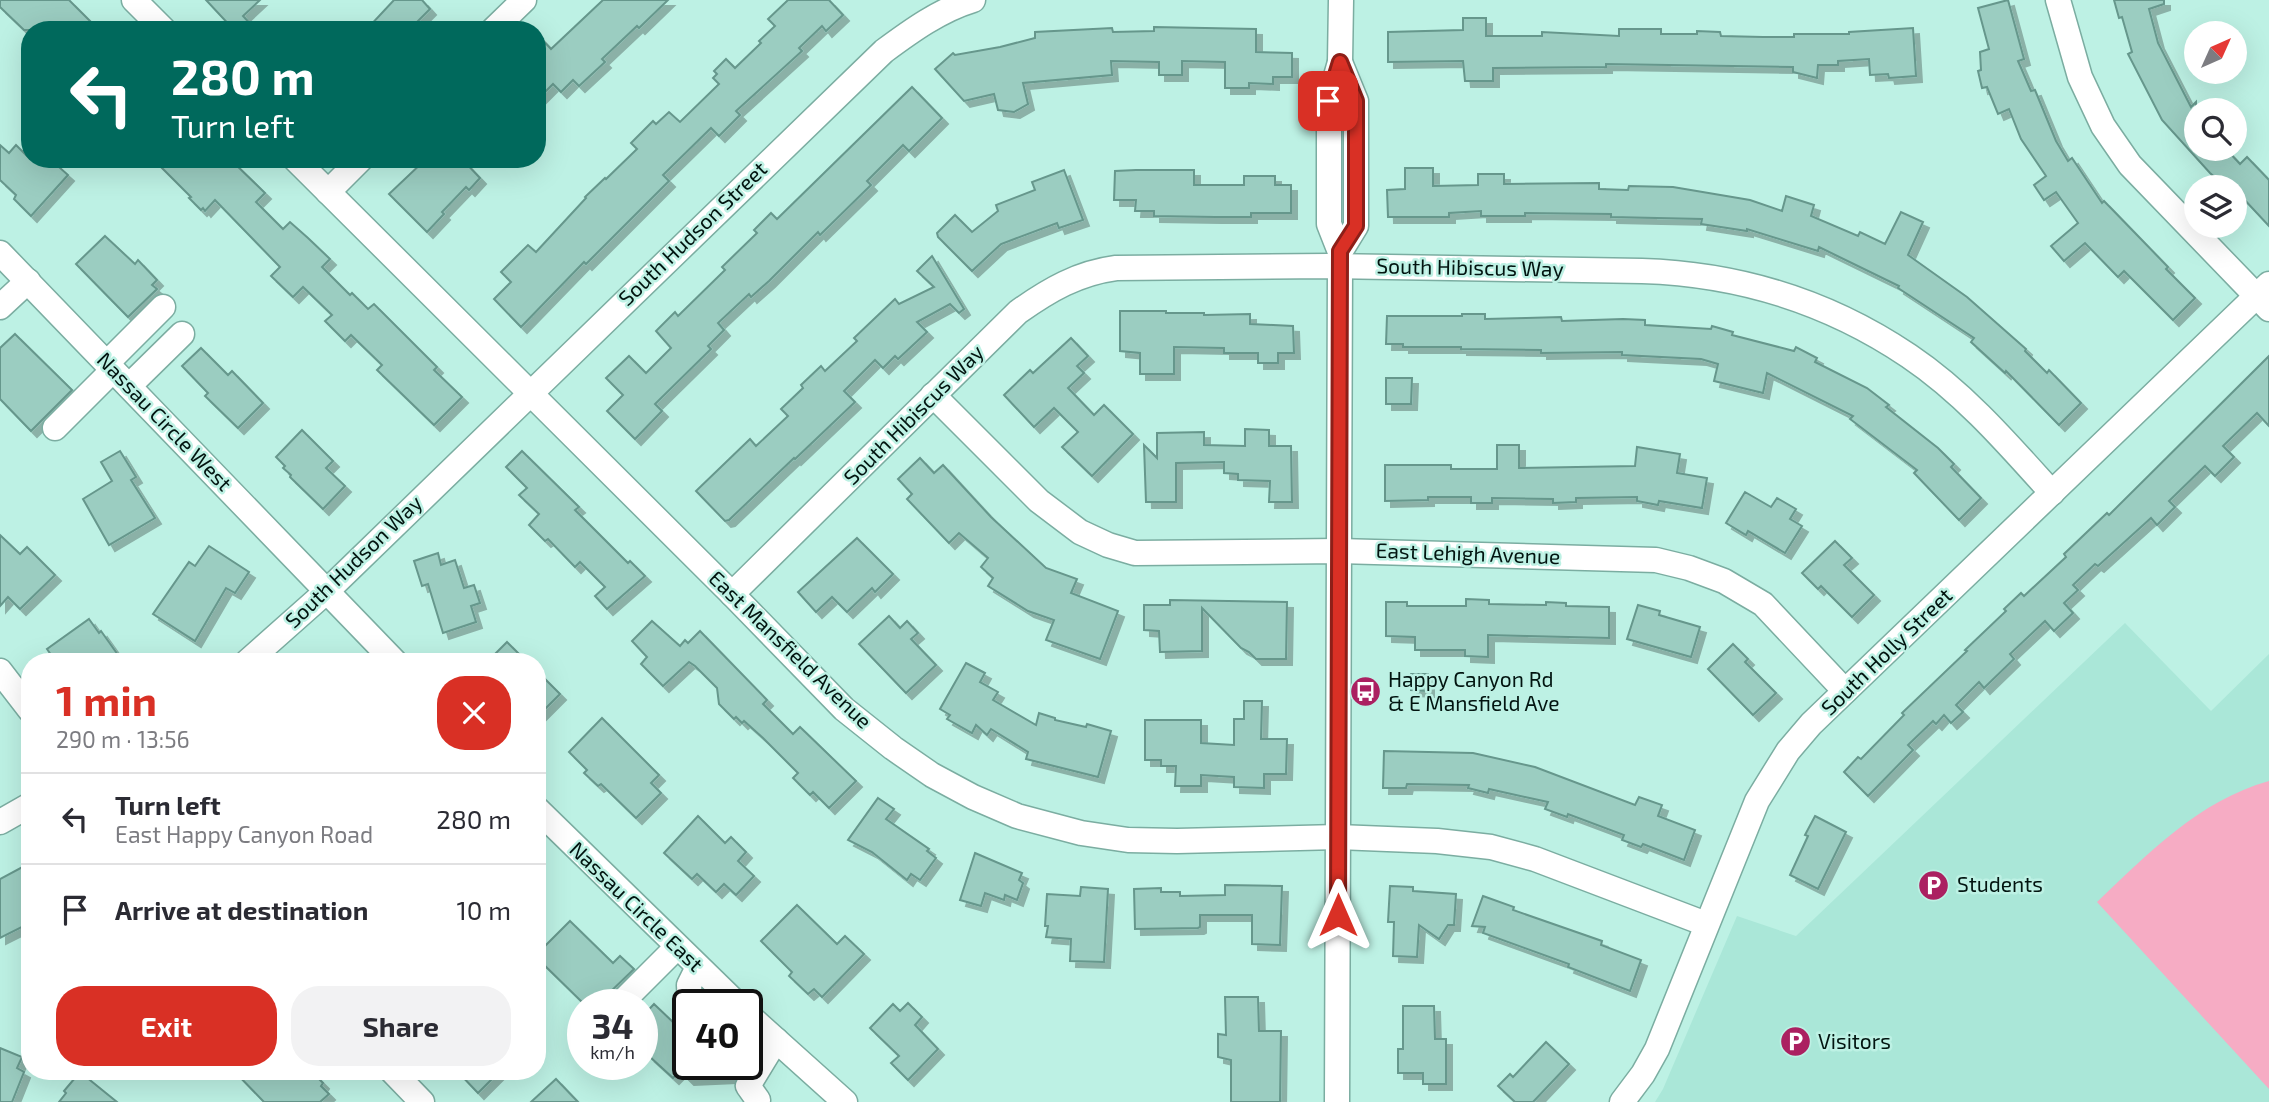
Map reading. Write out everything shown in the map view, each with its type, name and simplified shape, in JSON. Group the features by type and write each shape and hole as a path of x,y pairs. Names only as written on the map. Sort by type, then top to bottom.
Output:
{"street":[{"path":"134,0 155,21"},
{"path":"502,21 524,0"},
{"name":"South Hudson Street","path":"429,490 884,51 947,10 973,0"},
{"path":"1337,1102 1340,259 1329,224 1328,101 1340,62 1341,0"},
{"path":"2058,0 2080,77 2103,126 2139,176 2265,297"},
{"name":"East Mansfield Avenue","path":"304,168 844,709 932,775 1017,816 1081,833 1128,840 1338,837 1468,843 1514,851 1706,924"},
{"path":"328,192 352,168"},
{"name":"Nassau Circle West","path":"0,253 327,591"},
{"name":"South Hibiscus Way","path":"732,594 1018,312 1044,293 1094,271 1116,268 1340,259 1681,272 1771,290 1820,307 1909,356 1999,433 2052,493"},
{"path":"1,303 28,281"},
{"name":"South Holly Street","path":"1622,1102 1657,1049 1756,801 1773,771 1811,724 1845,691 2052,493 2265,297"},
{"path":"116,373 163,307"},
{"path":"55,428 116,373 182,334"},
{"name":"East Lehigh Avenue","path":"933,396 1039,501 1080,532 1108,545 1135,553 1339,551 1656,560 1724,581 1763,604 1845,691"},
{"name":"South Hudson Way","path":"257,653 327,591 429,490"},
{"path":"327,591 387,653"},
{"path":"0,670 21,698"},
{"path":"0,822 21,810"},
{"name":"Nassau Circle East","path":"546,817 720,989"},
{"path":"635,989 677,947"},
{"path":"689,989 698,967"},
{"name":"Nassau Circle East","path":"763,1029 844,1102"},
{"path":"758,1100 748,1086 776,1041"},
{"path":"401,1080 422,1102"}],"shaded area":[{"path":"2125,623 2211,711 2269,654 2269,1102 1655,1102 1737,916 1796,936"},
{"path":"2269,781 2269,1089 2097,902 2156,847 2197,815 2219,801"}],"building":[{"path":"0,0 69,0 90,21 21,21 21,27 0,7"},
{"path":"206,0 260,0 243,16 248,21 226,21"},
{"path":"394,0 422,0 430,9 418,21 374,21"},
{"path":"603,0 668,0 602,59 605,62 579,86 573,80 561,92 553,84 546,91 546,44 551,49"},
{"path":"788,0 829,0 843,15 826,31 822,26 799,48 802,51 736,111 740,115 719,136 711,128 663,175 669,181 521,327 494,299 511,282 501,272 528,245 536,252 585,197 637,149 631,143 653,121 656,124 669,112 680,122 719,84 713,78 717,74 714,71 726,59 735,68 775,26 768,19"},
{"path":"2008,0 2024,59 2018,61 2031,91 2035,90 2056,141 2068,161 2072,158 2102,203 2104,201 2195,298 2173,320 2124,271 2118,277 2085,243 2064,261 2051,246 2078,223 2056,192 2044,200 2034,185 2046,176 2021,139 2009,109 1998,114 1987,87 1982,88 1978,71 1981,70 1980,52 1989,49 1978,8"},
{"path":"2114,0 2164,0 2164,4 2149,9 2158,43 2186,98 2184,98 2184,144 2162,120 2128,54 2132,52 2122,17 2119,18"},
{"path":"1463,18 1486,18 1486,36 1542,36 1542,32 1619,36 1619,29 1661,29 1661,34 1697,34 1697,31 1720,32 1721,36 1794,37 1794,34 1849,34 1913,28 1916,76 1889,78 1888,74 1870,75 1869,59 1838,61 1838,65 1818,65 1817,78 1793,72 1793,67 1606,64 1606,67 1493,68 1493,81 1465,81 1463,61 1388,62 1388,32 1463,30"},
{"path":"1154,27 1256,29 1256,52 1292,53 1292,77 1273,77 1273,84 1249,83 1249,88 1225,88 1225,62 1182,61 1182,75 1159,75 1159,62 1111,61 1112,75 1023,83 1028,104 1014,112 998,110 994,94 964,101 935,69 953,53 955,55 1000,47 1035,38 1035,32 1112,28 1113,32 1154,31"},
{"path":"912,87 942,118 909,151 903,145 867,181 871,185 820,235 818,232 769,281 751,297 749,294 718,323 724,330 708,346 711,349 655,404 662,411 635,439 607,411 623,395 606,378 629,356 646,373 671,348 656,331 675,312 678,316 725,270 722,267 757,233 754,230 771,213 777,219"},
{"path":"0,145 9,153 16,145 21,150 21,168 60,168 68,175 31,216 14,199 16,195 0,180"},
{"path":"2247,157 2269,180 2269,226 2247,202 2247,175 2210,173 2199,161 2237,161 2240,164 2247,161"},
{"path":"162,168 239,168 265,193 256,202 283,229 290,222 308,238 330,259 322,267 368,309 374,304 437,367 434,370 462,397 434,425 377,370 382,365 351,335 345,341 325,321 332,315 303,287 293,297 271,276 280,267 215,200 205,211 189,198 191,197"},
{"path":"416,168 471,168 480,178 469,190 466,187 427,232 389,194"},
{"path":"1405,168 1433,168 1433,186 1478,185 1478,174 1504,174 1504,184 1599,183 1599,189 1628,190 1629,186 1673,187 1750,200 1782,211 1786,196 1814,205 1811,216 1858,236 1860,232 1885,244 1901,212 1923,222 1908,255 1967,297 2026,349 2047,373 2049,370 2081,403 2059,425 2006,371 2005,373 1971,342 1974,338 1898,288 1899,286 1819,247 1818,251 1747,229 1701,224 1702,219 1611,217 1611,214 1525,213 1525,216 1481,216 1481,211 1449,213 1449,217 1388,217 1387,190 1405,189"},
{"path":"1064,170 1083,220 1059,228 1057,223 1001,244 972,271 938,237 937,233 955,215 972,232 998,211 996,205 1035,190 1032,182"},
{"path":"1194,170 1194,185 1244,185 1244,176 1275,176 1275,185 1291,185 1291,213 1251,213 1251,217 1215,217 1154,216 1154,211 1135,211 1136,200 1114,200 1115,171"},
{"path":"105,236 135,264 138,260 157,280 152,285 157,289 128,317 76,264"},
{"path":"932,256 964,309 959,313 950,304 917,322 927,332 898,359 895,356 883,368 875,360 844,391 855,402 725,521 696,491 750,439 756,446 788,416 781,409 803,388 801,385 821,366 825,371 857,341 854,338 895,299 899,304 934,287 917,271"},
{"path":"1120,311 1250,314 1250,324 1293,326 1294,353 1278,353 1278,363 1258,363 1258,353 1224,353 1224,348 1174,347 1174,374 1140,374 1140,353 1120,351"},
{"path":"1485,314 1485,319 1561,317 1562,321 1623,319 1645,320 1645,325 1711,329 1712,326 1733,332 1732,335 1794,351 1796,347 1817,358 1815,362 1867,388 1889,405 1886,407 1954,464 1951,467 1981,498 1959,520 1914,473 1917,470 1850,419 1853,416 1767,373 1763,393 1714,381 1718,364 1701,359 1622,355 1622,352 1541,353 1541,350 1403,347 1403,344 1386,344 1387,316"},
{"path":"15,334 72,390 31,431 0,399 0,348"},
{"path":"1071,338 1088,356 1077,366 1084,373 1068,388 1094,415 1104,405 1133,434 1092,476 1062,447 1078,432 1054,408 1034,427 1004,395 1030,370 1033,373"},
{"path":"201,348 228,375 232,371 263,403 238,428 205,396 208,393 182,366"},
{"path":"2269,356 2269,426 2257,413 2223,446 2234,457 2215,476 2205,466 2169,501 2175,507 2157,525 2151,518 2098,566 2095,564 2073,585 2078,590 2064,603 2073,613 2054,631 2045,621 2010,654 2014,659 1984,688 1979,682 1956,705 1963,712 1951,723 1944,715 1936,724 1933,721 1908,745 1913,750 1868,796 1844,772 1858,757 1861,759 1904,715 1902,713 2006,611 2004,609 2021,593 2024,596 2066,557 2064,554 2107,513 2109,515"},
{"path":"1386,378 1412,378 1411,404 1386,404"},
{"path":"1245,429 1269,430 1269,446 1291,446 1292,502 1269,502 1270,481 1238,480 1238,474 1224,473 1224,462 1176,463 1176,502 1146,502 1144,445 1157,458 1157,433 1204,432 1204,445 1245,446"},
{"path":"302,430 333,461 326,468 345,486 323,509 290,477 283,468 285,466 276,457"},
{"path":"1497,445 1519,445 1519,468 1635,466 1637,447 1680,454 1677,473 1707,478 1702,508 1659,501 1658,505 1637,501 1637,497 1576,498 1576,502 1553,503 1553,499 1492,498 1492,503 1471,503 1471,497 1385,501 1385,465 1451,465 1451,469 1497,469"},
{"path":"120,451 136,477 131,480 155,518 109,545 83,499 112,481 101,462"},
{"path":"522,451 579,507 575,510 628,563 630,561 645,576 607,609 595,596 605,587 580,562 575,567 548,539 545,541 529,525 539,514 519,495 527,488 506,467"},
{"path":"920,458 934,473 943,465 991,517 1046,568 1077,579 1071,593 1118,611 1100,659 1046,640 1054,620 1028,611 988,586 993,578 981,567 988,558 959,533 949,543 907,499 912,494 898,479"},
{"path":"1745,492 1771,507 1777,498 1796,509 1790,519 1802,526 1785,553 1748,531 1746,535 1726,523"},
{"path":"0,535 20,554 27,547 55,575 20,609 8,597 0,606"},
{"path":"857,538 893,574 875,592 872,588 847,612 832,597 816,612 798,592"},
{"path":"1835,541 1852,558 1844,565 1874,595 1852,617 1821,586 1818,589 1802,573"},
{"path":"209,546 249,572 235,593 226,588 195,641 153,614 189,562 195,566"},
{"path":"438,553 441,565 455,560 464,588 474,585 480,603 471,606 476,622 443,633 428,584 422,586 414,561"},
{"path":"1466,599 1489,600 1489,604 1546,605 1546,602 1566,603 1566,606 1609,607 1609,638 1488,635 1488,657 1465,656 1465,650 1415,650 1415,637 1386,636 1386,602 1407,602 1407,606 1466,606"},
{"path":"1170,600 1287,602 1286,659 1256,659 1241,648 1202,608 1202,651 1160,652 1159,631 1144,630 1144,605 1170,605"},
{"path":"1638,605 1660,611 1659,615 1700,627 1691,657 1627,639"},
{"path":"889,616 900,628 907,621 918,633 911,639 936,665 906,693 859,644"},
{"path":"89,619 117,653 50,653 47,649"},
{"path":"652,621 680,646 685,640 688,643 700,631 767,700 763,704 793,734 800,727 856,781 829,808 813,792 810,795 793,778 798,773 763,738 744,721 742,723 736,717 734,719 719,704 717,688 695,666 689,662 663,686 641,664 647,657 632,641"},
{"path":"507,642 518,653 496,653"},
{"path":"1733,644 1748,659 1745,662 1776,693 1753,715 1708,669"},
{"path":"966,663 985,673 980,682 998,692 993,700 1036,725 1039,713 1055,720 1086,727 1087,724 1111,731 1098,777 1026,759 1028,752 991,729 987,735 976,725 972,733 947,719 950,715 940,709"},
{"path":"1411,674 1428,674 1428,691 1411,690"},
{"path":"546,680 560,694 546,708"},
{"path":"1244,701 1262,701 1261,739 1287,739 1286,774 1264,774 1264,788 1234,787 1234,777 1201,775 1201,786 1175,786 1176,766 1161,766 1161,760 1145,760 1145,720 1201,720 1201,743 1234,745 1234,719 1244,719"},
{"path":"602,718 659,775 651,783 661,793 636,818 601,784 598,786 584,773 587,770 569,752"},
{"path":"1384,751 1473,753 1535,767 1635,805 1639,797 1662,805 1658,816 1695,830 1684,860 1643,844 1641,847 1622,840 1624,835 1568,814 1567,817 1545,809 1548,802 1489,789 1488,793 1468,788 1469,785 1407,784 1406,788 1383,788"},
{"path":"878,798 894,809 886,819 929,849 927,851 936,858 920,880 911,874 907,880 872,852 848,840"},
{"path":"698,816 725,843 731,837 746,852 738,861 754,876 736,895 724,884 716,892 697,874 692,879 664,853"},
{"path":"1815,816 1846,832 1818,889 1790,875"},
{"path":"975,853 1022,873 1019,880 1023,883 1017,900 1005,895 1004,900 985,893 981,906 960,900"},
{"path":"21,868 21,928 0,938 0,879"},
{"path":"1225,885 1282,886 1280,945 1252,944 1252,915 1200,915 1198,928 1135,929 1134,889 1161,888 1161,892 1180,892 1180,896 1225,895"},
{"path":"1390,886 1413,887 1413,891 1456,894 1454,925 1448,925 1439,939 1419,925 1417,957 1393,956 1394,922 1388,922"},
{"path":"1081,887 1108,889 1104,962 1070,961 1071,939 1046,937 1047,894 1080,896"},
{"path":"1483,896 1514,907 1513,910 1602,941 1601,945 1641,960 1630,991 1568,967 1569,964 1483,933 1485,927 1472,926"},
{"path":"797,905 837,944 845,936 864,954 822,997 814,989 808,994 789,976 792,972 761,941"},
{"path":"570,921 613,963 620,956 634,969 613,989 569,989 546,967 546,945"},
{"path":"1225,997 1258,997 1259,1031 1281,1031 1280,1102 1231,1102 1231,1060 1218,1057 1218,1034 1226,1035"},
{"path":"908,1003 922,1017 915,1025 938,1049 908,1080 891,1063 899,1056 870,1028 893,1004 900,1011"},
{"path":"1403,1006 1434,1006 1435,1039 1446,1039 1446,1084 1423,1084 1423,1073 1398,1073 1398,1049 1403,1049"},
{"path":"658,1008 672,1021 672,1077 658,1064"},
{"path":"1546,1042 1569,1064 1533,1102 1515,1102 1498,1086 1510,1074 1513,1077"},
{"path":"0,1048 21,1057 17,1068 21,1070 21,1080 12,1102 0,1102"},
{"path":"556,1079 578,1102 531,1102"},
{"path":"73,1080 90,1080 117,1102 59,1102 66,1093 64,1091"},
{"path":"243,1080 320,1080 323,1083 321,1086 329,1094 320,1102 264,1102"},
{"path":"466,1080 491,1080 478,1093"}],"place":[{"name":"Happy Canyon Rd & E Mansfield Ave","path":"1365,692"},
{"name":"Students","path":"1934,885"},
{"name":"Visitors","path":"1795,1042"}],"route":[{"path":"1328,101 1340,62 1356,101 1356,226 1340,251 1338,915"}]}
